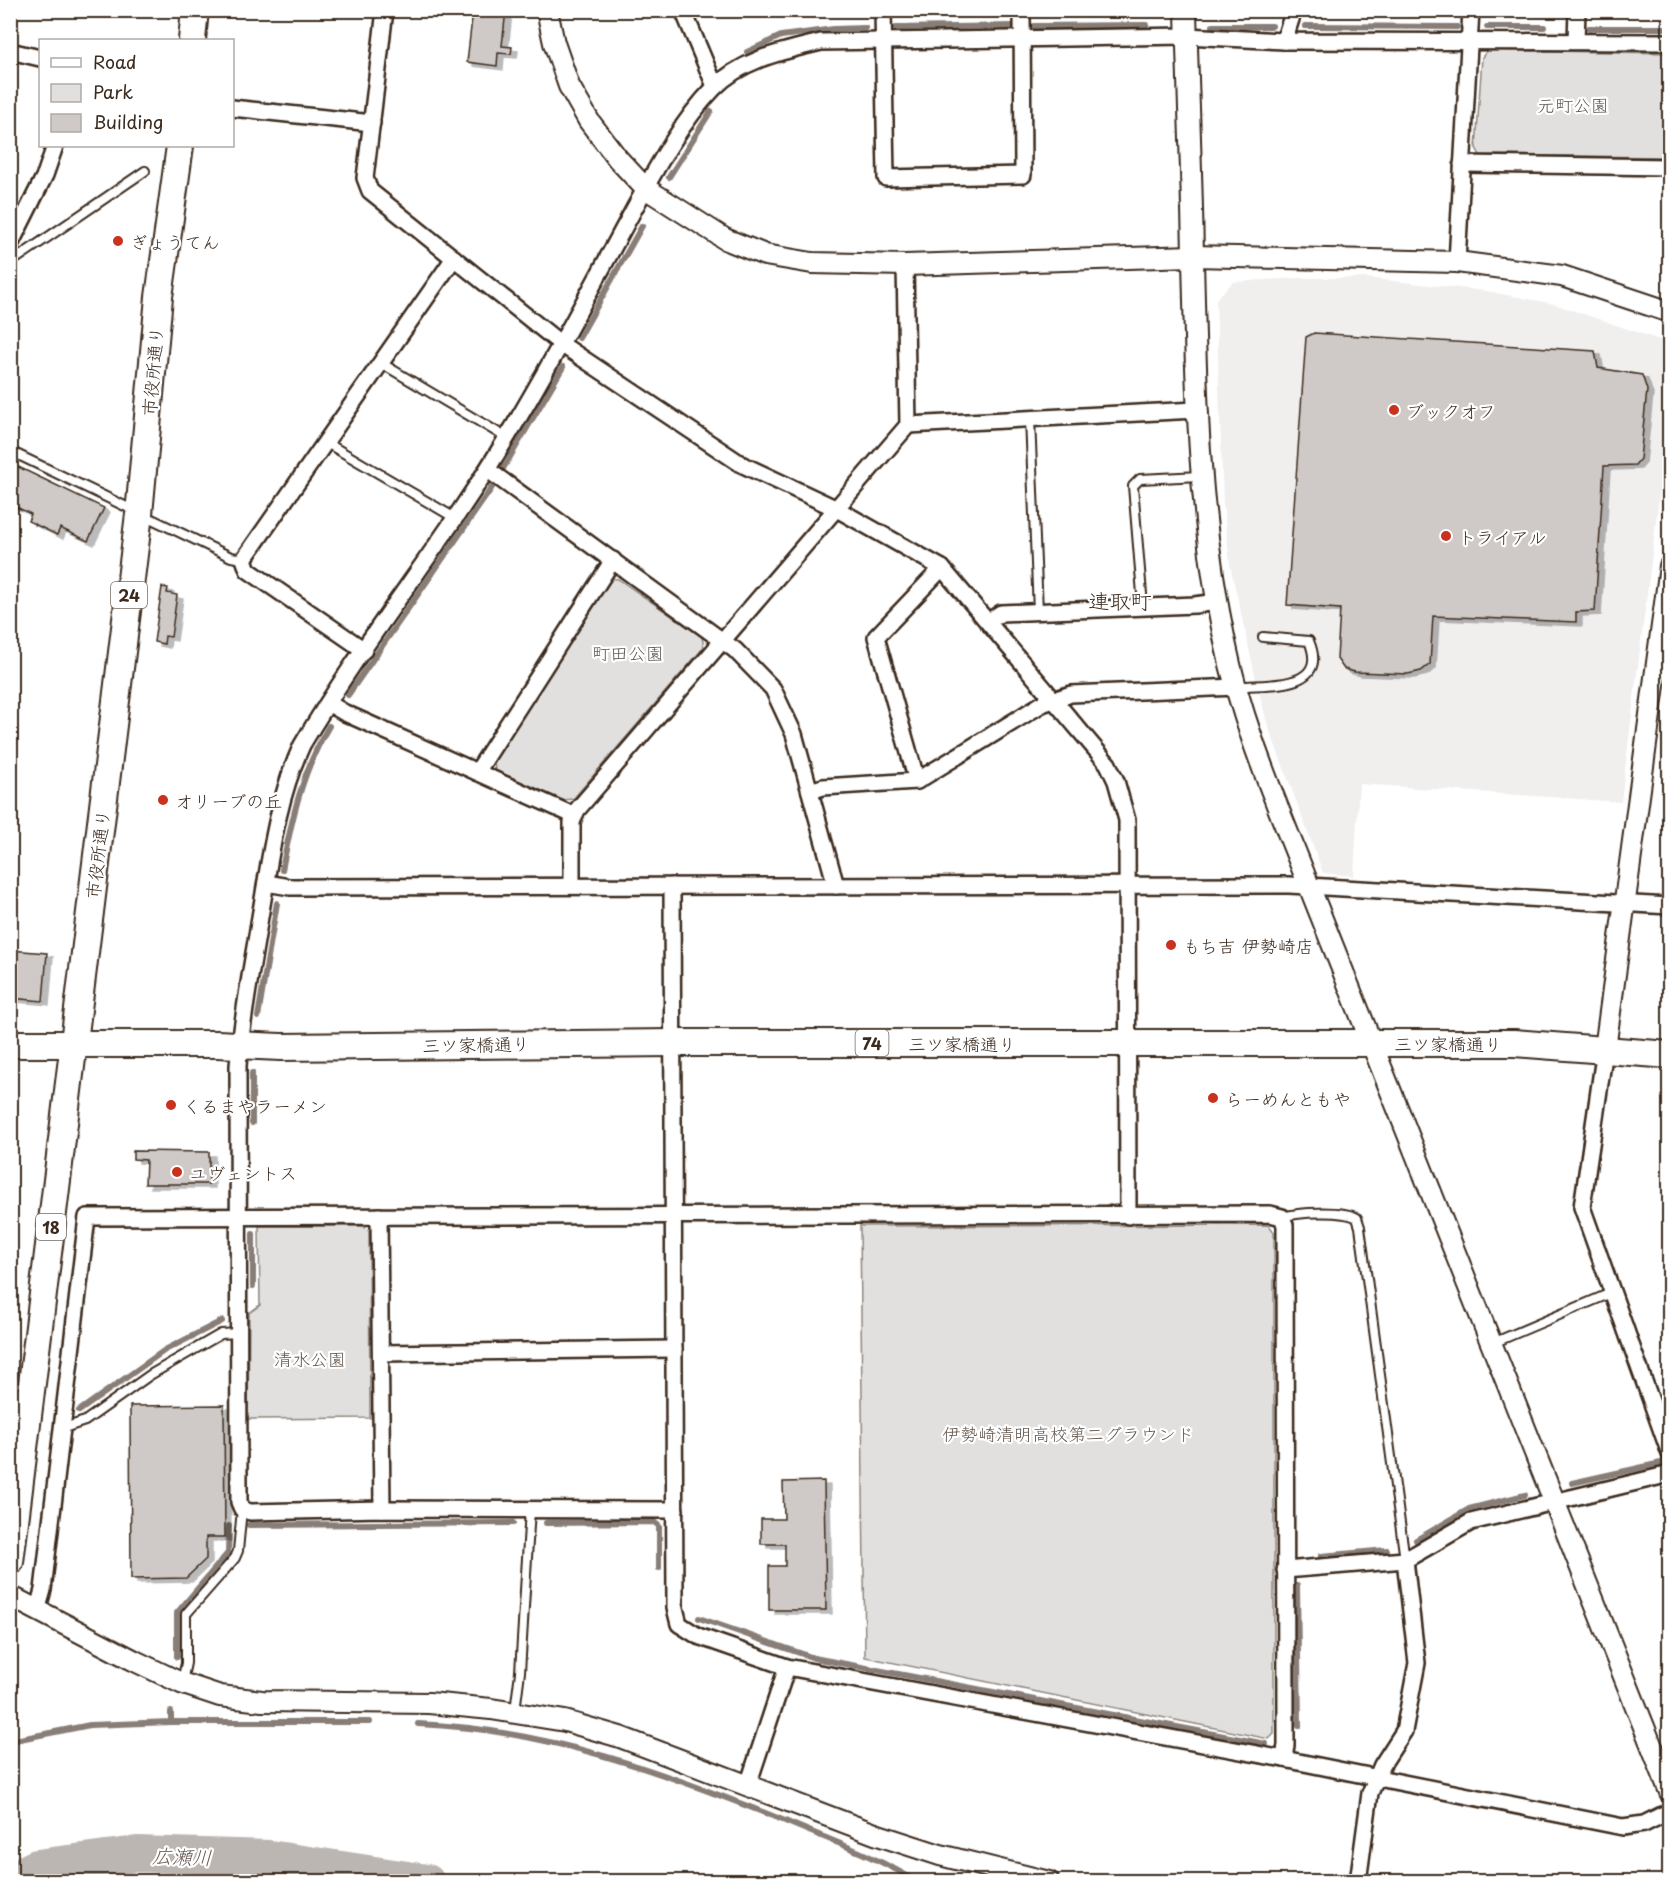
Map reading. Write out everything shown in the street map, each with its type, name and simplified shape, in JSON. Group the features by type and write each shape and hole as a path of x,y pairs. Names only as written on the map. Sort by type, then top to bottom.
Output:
{"main road":[{"path":"192,39 195,10"},
{"name":"市役所通り","path":"10,1562 139,514 159,297 180,147"},
{"name":"三ツ家橋通り","path":"10,1044 281,1047 673,1043 1514,1043 1670,1055"}],"street":[{"path":"385,10 367,186 561,344 741,464 835,508 942,568 1108,764 1116,781 1127,820 1128,1216"},
{"path":"547,10 554,43 569,86 589,121 618,159 645,188 725,238 765,255 812,263 905,265 1193,256 1457,262 1562,276 1670,312"},
{"path":"682,10 716,86"},
{"path":"883,10 886,178 1023,175 1022,10"},
{"path":"1186,10 1196,410 1200,476 1207,547 1236,687 1251,737 1371,1043 1670,1792"},
{"path":"1284,41 1294,10"},
{"path":"1457,262 1471,10"},
{"path":"1576,41 1577,10"},
{"path":"675,1510 382,1509 250,1512 242,1509 239,1502 240,1045 279,809 289,773 302,745 328,703 488,470 561,344 645,188 694,111 716,86 735,71 769,55 821,42 884,43 1186,36 1284,41 1670,42"},
{"path":"10,51 39,58"},
{"path":"234,108 372,123"},
{"path":"10,245 45,175 55,147"},
{"path":"1462,164 1670,167"},
{"path":"364,650 248,570 244,559 324,441 454,258"},
{"path":"572,885 573,815 908,424 905,265"},
{"path":"908,424 1196,410"},
{"path":"488,470 722,641 757,671 778,698 790,721 836,885"},
{"path":"477,772 613,560"},
{"path":"1670,566 1626,902 1582,1207 1670,1454"},
{"path":"917,782 876,637 942,568"},
{"path":"988,622 1001,614 1038,610 1195,605 1217,602"},
{"path":"810,791 823,787 917,782 1054,698 1071,694 1236,687"},
{"path":"328,703 345,714 573,815"},
{"path":"266,883 290,887 1309,885 1670,906"},
{"path":"672,886 675,1608 679,1624 698,1636 787,1667 1284,1759 1623,1827 1644,1824 1670,1811"},
{"path":"37,1611 43,1590 64,1428 87,1218 1270,1214 1282,1217 1285,1225 1286,1745 1284,1759"},
{"path":"379,1216 382,1509"},
{"path":"381,1353 674,1349"},
{"path":"1285,1570 1405,1560 1471,1522 1670,1474"},
{"path":"1358,1881 1370,1793 1376,1778 1404,1731 1417,1663 1405,1560"},
{"path":"10,1596 181,1683 220,1696 240,1699 429,1703 514,1713 565,1722 620,1737 874,1834 940,1855 1049,1881"},
{"path":"748,1785 787,1667"}],"lane":[{"path":"10,263 145,171"},
{"path":"381,363 507,438"},
{"path":"1030,419 1038,610"},
{"path":"324,441 455,518"},
{"path":"10,451 231,557 244,559"},
{"path":"1143,606 1133,486 1140,479 1200,476"},
{"path":"1236,687 1289,683 1304,678 1310,669 1313,650 1309,641 1263,637"},
{"path":"1282,1217 1294,1213 1348,1214 1357,1218 1405,1560"},
{"path":"1491,1344 1611,1293"},
{"path":"64,1428 85,1421 150,1375 221,1334 240,1333"},
{"path":"181,1683 186,1663 186,1614 235,1558 238,1551 242,1509"},
{"path":"514,1713 520,1672 530,1509"}],"shaded area":[{"path":"1295,278 1365,278 1487,291 1554,304 1669,343 1669,418 1621,802 1359,784 1354,876 1323,873 1267,723 1230,565 1223,504 1216,299 1233,282"}],"green space":[{"name":"元町公園","path":"1488,50 1669,53 1669,157 1480,155 1476,148 1482,57"},
{"name":"町田公園","path":"609,578 618,579 702,637 704,647 573,799 562,800 495,770 494,761"},
{"name":"伊勢崎清明高校第二グラウンド","path":"1269,1225 1274,1232 1274,1734 1269,1739 865,1657 860,1226"},
{"name":"清水公園","path":"259,1226 363,1226 369,1231 370,1418 248,1419 249,1313 260,1305"}],"building":[{"path":"473,10 506,10 502,46 512,47 511,54 498,53 497,66 467,62"},
{"name":"トライアル","path":"1314,333 1595,351 1598,368 1642,375 1647,390 1640,459 1635,465 1604,466 1595,611 1576,612 1576,622 1433,616 1430,664 1421,671 1408,674 1355,672 1344,669 1337,659 1340,609 1287,605 1306,337"},
{"path":"10,463 104,508 88,541 60,528 57,535 28,521 31,514 10,504"},
{"path":"162,587 168,588 167,593 177,595 171,637 165,636 164,644 154,642"},
{"path":"10,950 47,953 43,1001 10,998"},
{"name":"ユヴェントス","path":"133,1151 209,1152 209,1184 145,1184 146,1160 133,1159"},
{"path":"224,1405 225,1537 206,1537 206,1559 186,1578 131,1579 130,1406"},
{"path":"824,1481 826,1610 769,1610 769,1566 785,1566 785,1544 761,1544 761,1519 784,1519 783,1482"}],"waterway":[{"path":"1034,26 1146,25"},
{"path":"896,28 1015,26"},
{"path":"1213,26 1272,26"},
{"path":"1305,26 1457,27"},
{"path":"1487,27 1544,27"},
{"path":"747,52 781,36 834,29 865,28"},
{"path":"1589,28 1670,28"},
{"path":"669,177 711,111"},
{"path":"579,338 642,226"},
{"path":"348,695 491,489 563,367"},
{"path":"282,870 294,813 305,778 329,726"},
{"path":"258,1017 277,903"},
{"path":"252,1073 252,1123"},
{"path":"253,1234 253,1286"},
{"path":"79,1411 165,1350 222,1321"},
{"path":"1572,1483 1670,1461"},
{"path":"1416,1540 1469,1509 1525,1495"},
{"path":"546,1523 654,1522 659,1526 659,1568"},
{"path":"249,1525 513,1523"},
{"path":"177,1657 177,1613 228,1553 229,1526"},
{"path":"1321,1556 1387,1550"},
{"path":"1297,1586 1299,1726"},
{"path":"699,1618 814,1658 1266,1744"},
{"path":"10,1741 90,1725 171,1722 171,1712"},
{"path":"171,1722 370,1722"},
{"path":"418,1724 513,1735 605,1756 740,1803 869,1856 917,1882"},
{"name":"広瀬川","path":"10,1880 37,1867 137,1854 269,1858 427,1882"}],"place":[{"name":"ぎょうてん","path":"118,241"},
{"name":"ブックオフ","path":"1394,410"},
{"name":"トライアル","path":"1446,536"},
{"name":"オリーブの丘","path":"163,800"},
{"name":"もち吉 伊勢崎店","path":"1171,945"},
{"name":"らーめんともや","path":"1213,1098"},
{"name":"くるまやラーメン","path":"171,1105"},
{"name":"ユヴェントス","path":"177,1172"}],"district":[{"name":"連取町","path":"1120,600"}]}
